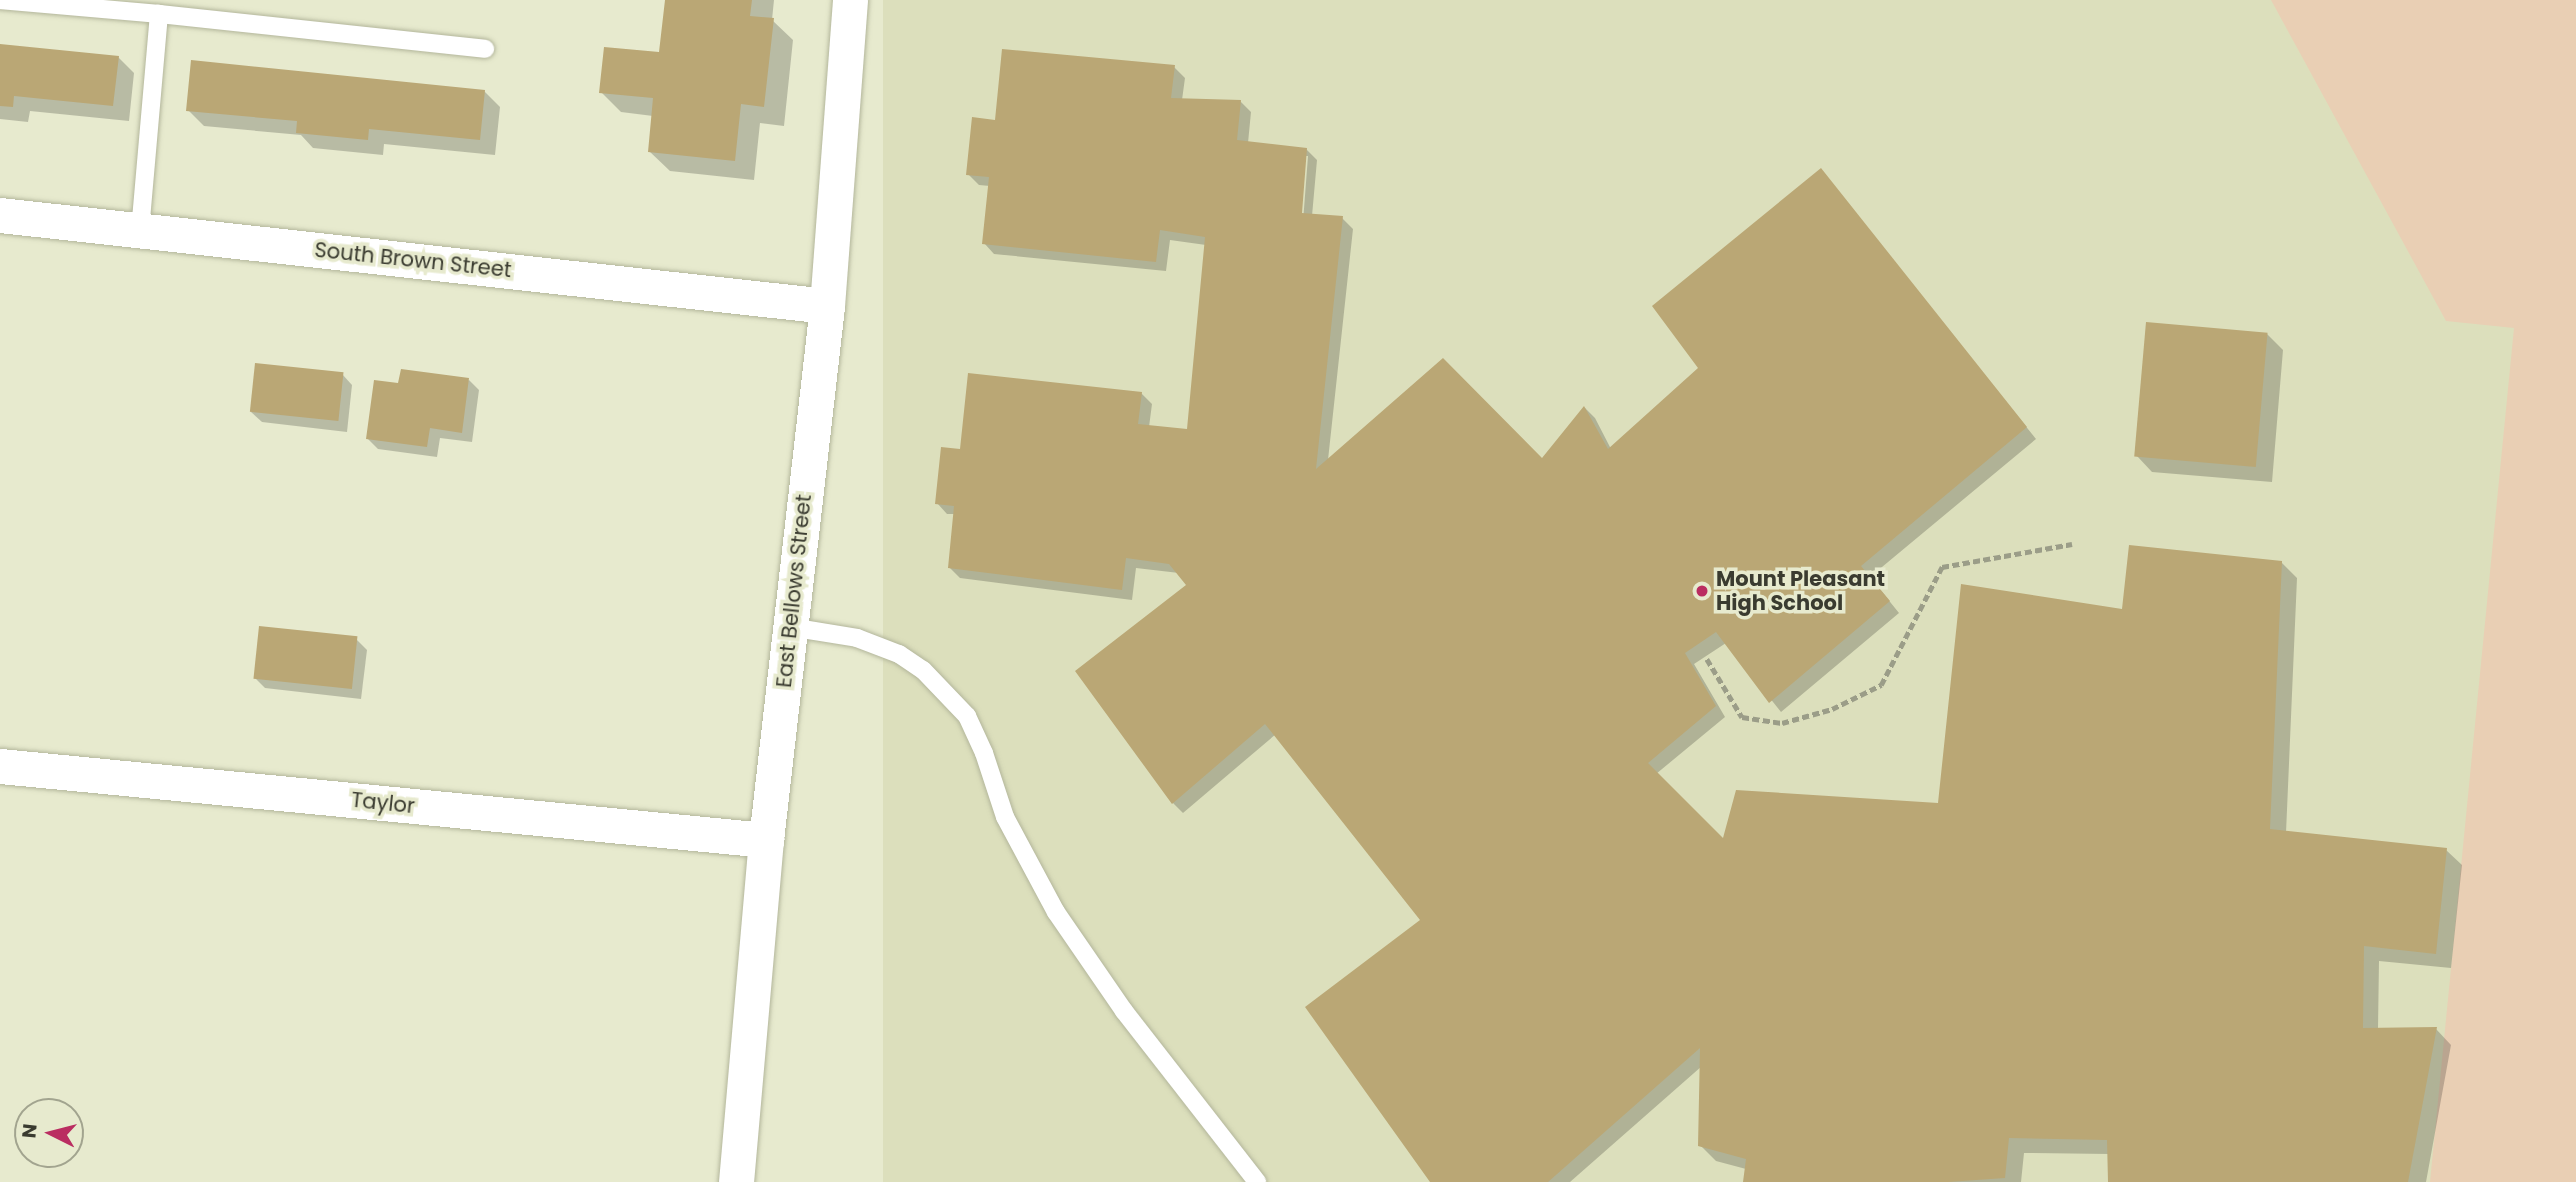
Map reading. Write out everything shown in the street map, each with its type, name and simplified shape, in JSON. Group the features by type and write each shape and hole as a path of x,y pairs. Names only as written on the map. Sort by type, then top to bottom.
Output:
{"street":[{"name":"East Bellows Street","path":"736,1182 766,841 827,306 850,0"},
{"name":"South Brown Street","path":"0,215 827,306"},
{"name":"Taylor","path":"0,766 766,841"}],"lane":[{"path":"0,0 485,49"},
{"path":"141,231 159,14"},
{"path":"790,627 857,638 899,654 923,670 967,716 984,753 1006,817 1056,912 1124,1011 1257,1182"}],"path":[{"path":"1707,659 1742,717 1782,723 1832,709 1881,685 1942,567 2072,544"}],"shaded area":[{"name":"Mount Pleasant High School","path":"883,0 2576,0 2576,1182 883,1182"},
{"path":"2271,0 2576,0 2576,1182 2430,1182 2514,328 2446,321"}],"building":[{"path":"665,0 752,0 750,16 774,18 764,107 741,104 735,161 648,152 653,98 599,93 604,47 659,52"},
{"path":"0,44 119,56 113,106 14,96 13,107 0,106"},
{"path":"1002,49 1175,65 1171,98 1241,100 1237,140 1307,148 1302,213 1343,216 1316,469 1443,358 1542,458 1584,406 1608,449 1698,368 1652,306 1821,168 2027,427 1861,566 1890,601 1769,703 1716,632 1685,653 1716,706 1648,763 1723,838 1736,790 1938,803 1961,584 2122,609 2129,545 2282,561 2270,829 2447,848 2436,954 2364,946 2363,1028 2437,1027 2408,1182 2108,1182 2107,1140 2009,1138 2005,1178 1948,1182 1743,1182 1746,1159 1698,1146 1700,1048 1548,1182 1430,1182 1305,1007 1420,920 1265,724 1172,804 1075,671 1186,585 1169,564 1126,558 1122,590 948,568 954,506 935,504 941,447 960,449 968,373 1142,392 1138,424 1187,429 1205,237 1160,230 1156,262 982,244 989,177 966,175 972,117 995,120"},
{"path":"191,60 485,90 480,140 369,129 368,140 296,133 297,121 186,111"},
{"path":"2146,322 2268,333 2256,467 2134,456"},
{"path":"255,363 344,372 338,421 250,412"},
{"path":"401,369 469,378 462,433 430,428 427,447 366,439 374,380 398,383"},
{"path":"259,626 357,636 352,689 253,679"}],"place":[{"name":"Mount Pleasant High School","path":"1702,591"}]}
